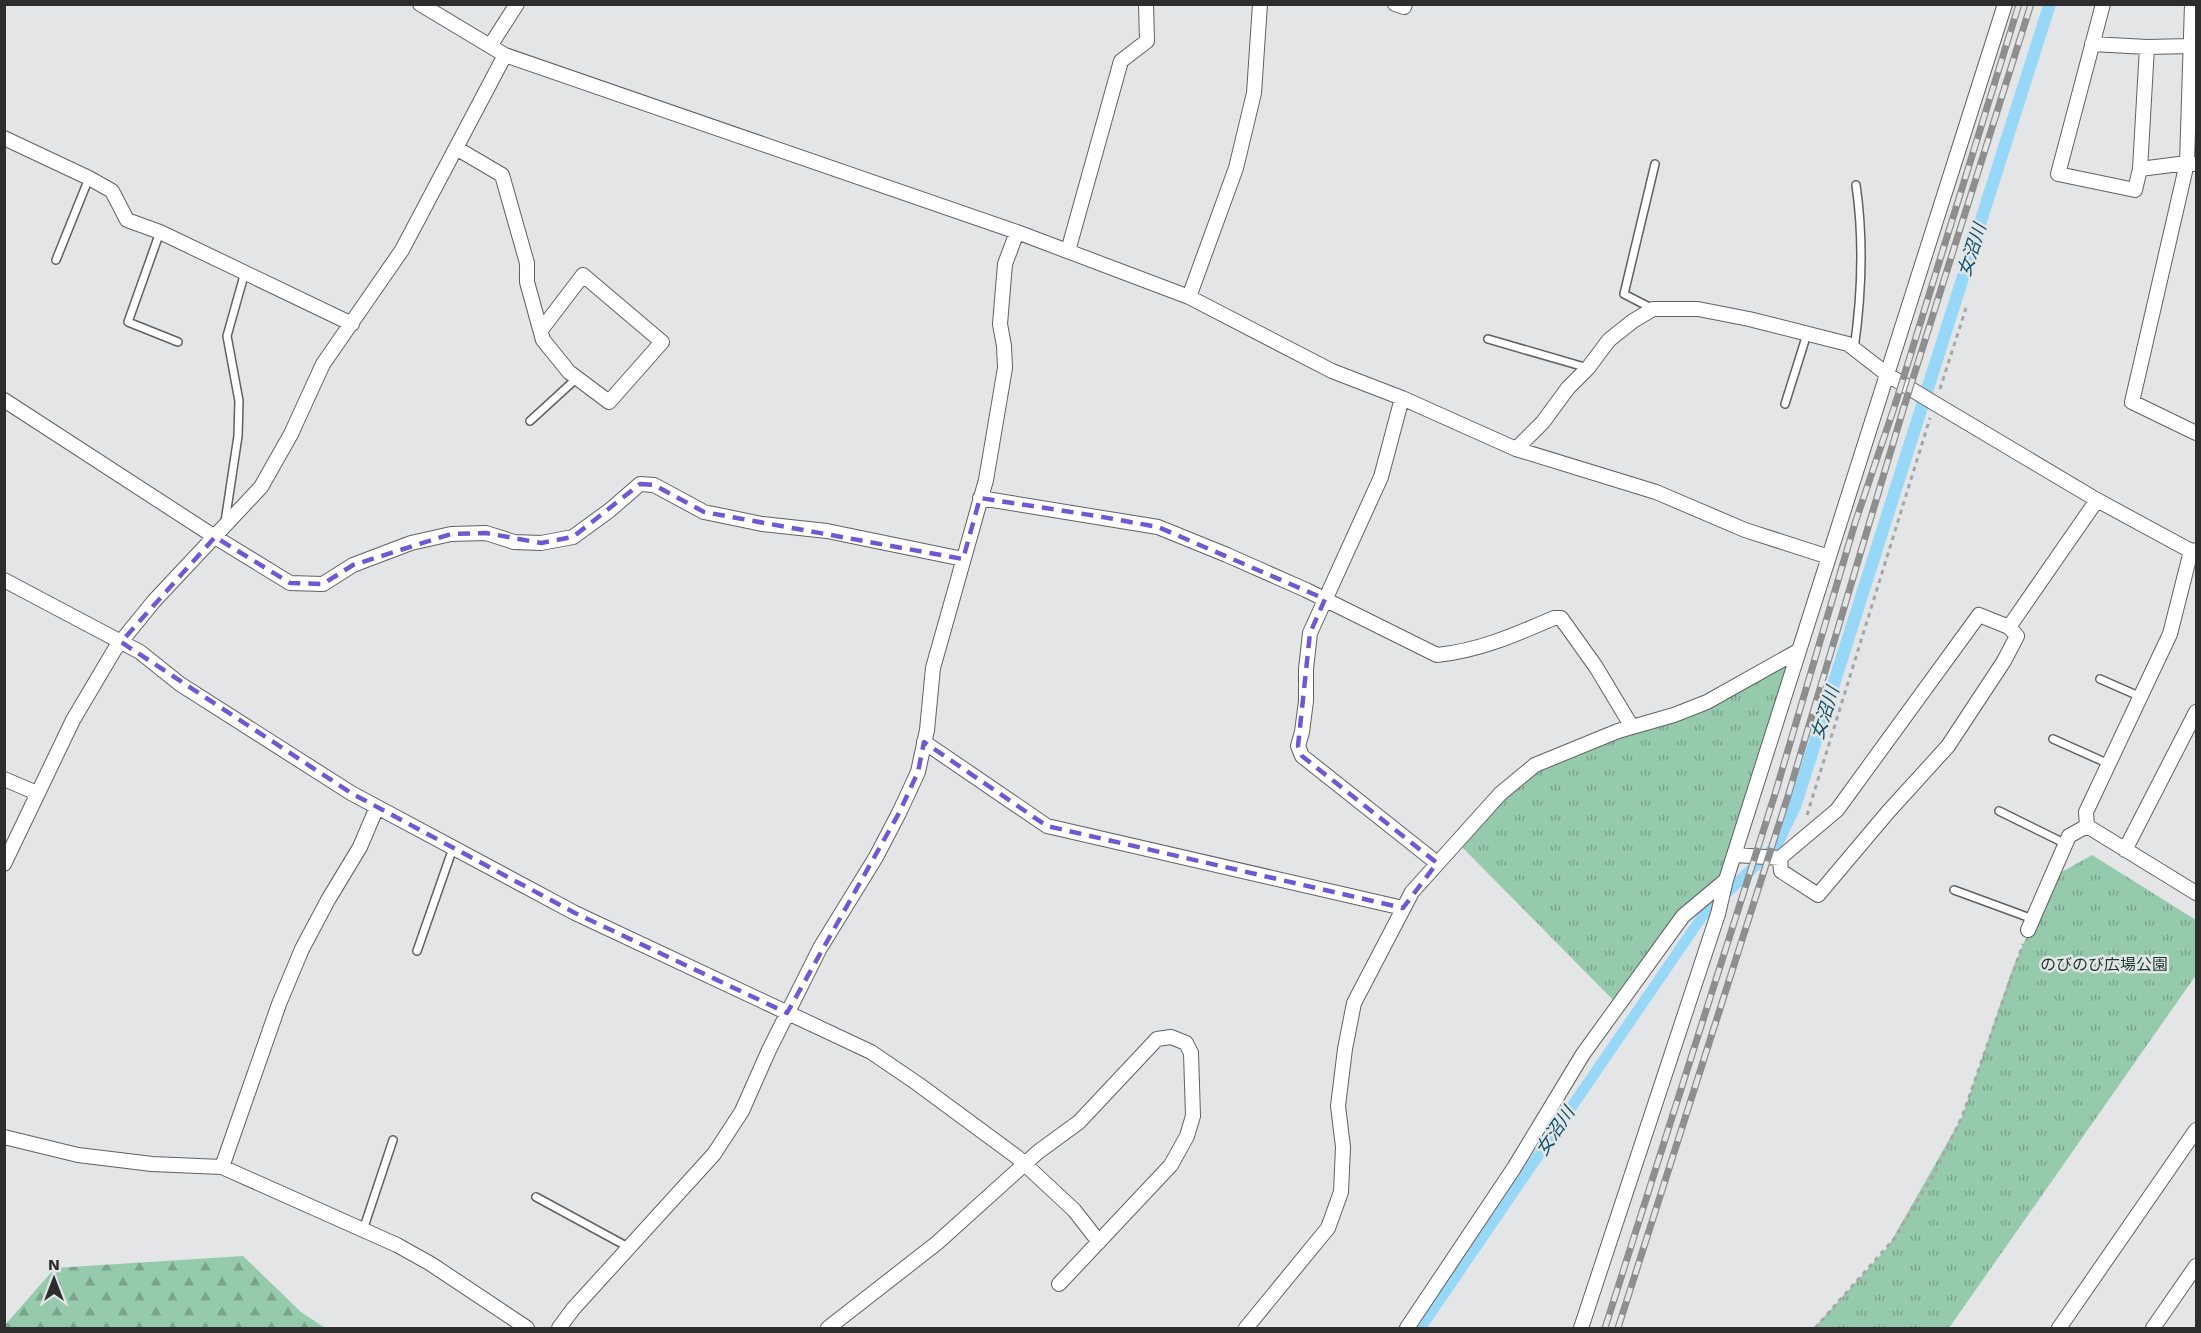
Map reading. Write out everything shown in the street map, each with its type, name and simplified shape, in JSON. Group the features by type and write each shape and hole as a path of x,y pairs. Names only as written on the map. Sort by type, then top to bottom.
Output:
{"street":[{"path":"420,4 505,55 1068,251 1189,297 1332,370 1402,398 1516,449 1656,492 1745,530 1829,557"},
{"path":"490,46 517,4"},
{"path":"1068,251 1121,61 1147,41 1146,4"},
{"path":"1189,297 1236,168 1244,136 1254,93 1260,4"},
{"path":"1395,4 1404,7 1405,4"},
{"path":"1581,1329 1718,914 1726,880 1736,855 1798,651 2005,4"},
{"path":"2103,4 2058,174 2135,190 2140,169 2147,47"},
{"path":"2192,4 2194,21 2190,46 2192,163 2132,402 2196,433"},
{"path":"2092,44 2147,47 2190,46"},
{"path":"4,864 73,720 121,642 154,601 261,487 291,434 323,364 402,250 505,55"},
{"path":"4,138 112,191 127,220 159,232 352,324"},
{"path":"456,148 502,175 527,263 527,282 543,340 569,372 609,402 662,342 583,275 541,330"},
{"path":"2140,169 2192,163"},
{"path":"560,1329 573,1309 714,1154 742,1111 820,948 876,857 918,772 933,668 988,469 1005,368 1004,346 999,324 1005,264 1017,232"},
{"path":"1516,449 1543,422 1568,388 1588,368 1609,340 1653,309 1698,309 1749,319 1848,344 1888,375 2097,500 2194,550 2170,634 2086,812 2087,826"},
{"path":"1402,398 1381,477 1310,633 1306,669 1306,701 1298,746 1302,756 1437,862"},
{"path":"4,400 220,532 290,583 323,584 353,565 411,543 451,534 486,533 514,542 541,543 573,537 640,484 654,485 704,512 762,524 827,531 963,559"},
{"path":"980,498 1158,527 1325,599 1437,655 1453,654 1496,643 1554,618 1561,618 1596,667 1632,727"},
{"path":"2009,627 2097,500"},
{"path":"4,580 140,652 180,684 342,788 575,913 871,1052 927,1090 1024,1165 1074,1210 1100,1242"},
{"path":"1736,855 1779,858 1806,837 1837,810 1979,615 2009,627 2017,636 2009,653 1948,746 1888,812 1818,895 1781,871 1779,858"},
{"path":"1246,1329 1328,1228 1341,1192 1343,1147 1338,1106 1345,1049 1354,1003 1412,892 1500,794 1535,765 1632,727 1674,715 1707,702 1798,651"},
{"path":"2125,850 2196,712"},
{"path":"924,742 1047,826 1403,908"},
{"path":"4,779 37,793"},
{"path":"222,1167 279,1004 302,949 327,900 360,847 377,807"},
{"path":"2087,826 2196,893"},
{"path":"2031,924 2069,836 2087,826"},
{"path":"1407,1329 1514,1168 1582,1054 1683,916 1726,880"},
{"path":"828,1329 937,1243 1024,1165 1078,1122 1157,1039 1171,1037 1186,1043 1191,1053 1193,1116 1187,1136 1171,1165 1059,1284"},
{"path":"2059,1329 2196,1130"},
{"path":"4,1137 78,1155 152,1164 222,1167 397,1245 431,1263 527,1329"},
{"path":"2153,1329 2196,1266"}],"lane":[{"path":"1653,309 1624,294 1655,164"},
{"path":"56,260 89,178"},
{"path":"1854,348 1860,302 1861,223 1856,185"},
{"path":"159,232 128,322 178,342"},
{"path":"220,532 238,436 239,401 227,336 245,272"},
{"path":"1785,404 1807,334"},
{"path":"1488,339 1588,368"},
{"path":"531,421 577,378"},
{"path":"2100,679 2140,697"},
{"path":"2054,739 2109,764"},
{"path":"1999,811 2066,844"},
{"path":"417,951 453,848"},
{"path":"1954,890 2031,924"},
{"path":"363,1230 393,1140"},
{"path":"536,1197 628,1247"}],"path":[{"path":"1806,837 1807,810 1966,308"},
{"path":"1815,1329 1894,1239 1934,1174 1962,1117 2011,974 2031,924"}],"highlighted area":[{"path":"640,484 654,485 704,512 963,559 980,498 1097,516 1158,527 1325,599 1310,633 1298,746 1302,756 1437,863 1403,908 1047,826 924,742 918,772 899,813 787,1013 575,913 351,793 121,642 215,537 290,583 323,584 353,565 451,534 486,533 541,543 573,537"}],"green space":[{"path":"1798,651 1726,880 1683,916 1618,1005 1456,841 1535,765 1674,715"},
{"name":"のびのび広場公園","path":"2092,855 2196,920 2196,975 1949,1328 1814,1328 1888,1247 1962,1117 2011,973 2051,878"},
{"path":"243,1256 301,1312 325,1328 5,1328 5,1325 55,1268"}],"water":[{"name":"女沼川","path":"2043,5 2056,5 1801,808 1781,849 1706,920 1427,1328 1413,1328 1699,912 1779,835"}],"railway":[{"path":"1605,1328 1775,794 1855,523 1895,405 2019,4"},
{"path":"1618,1328 1788,796 1903,410 2031,4"}]}
